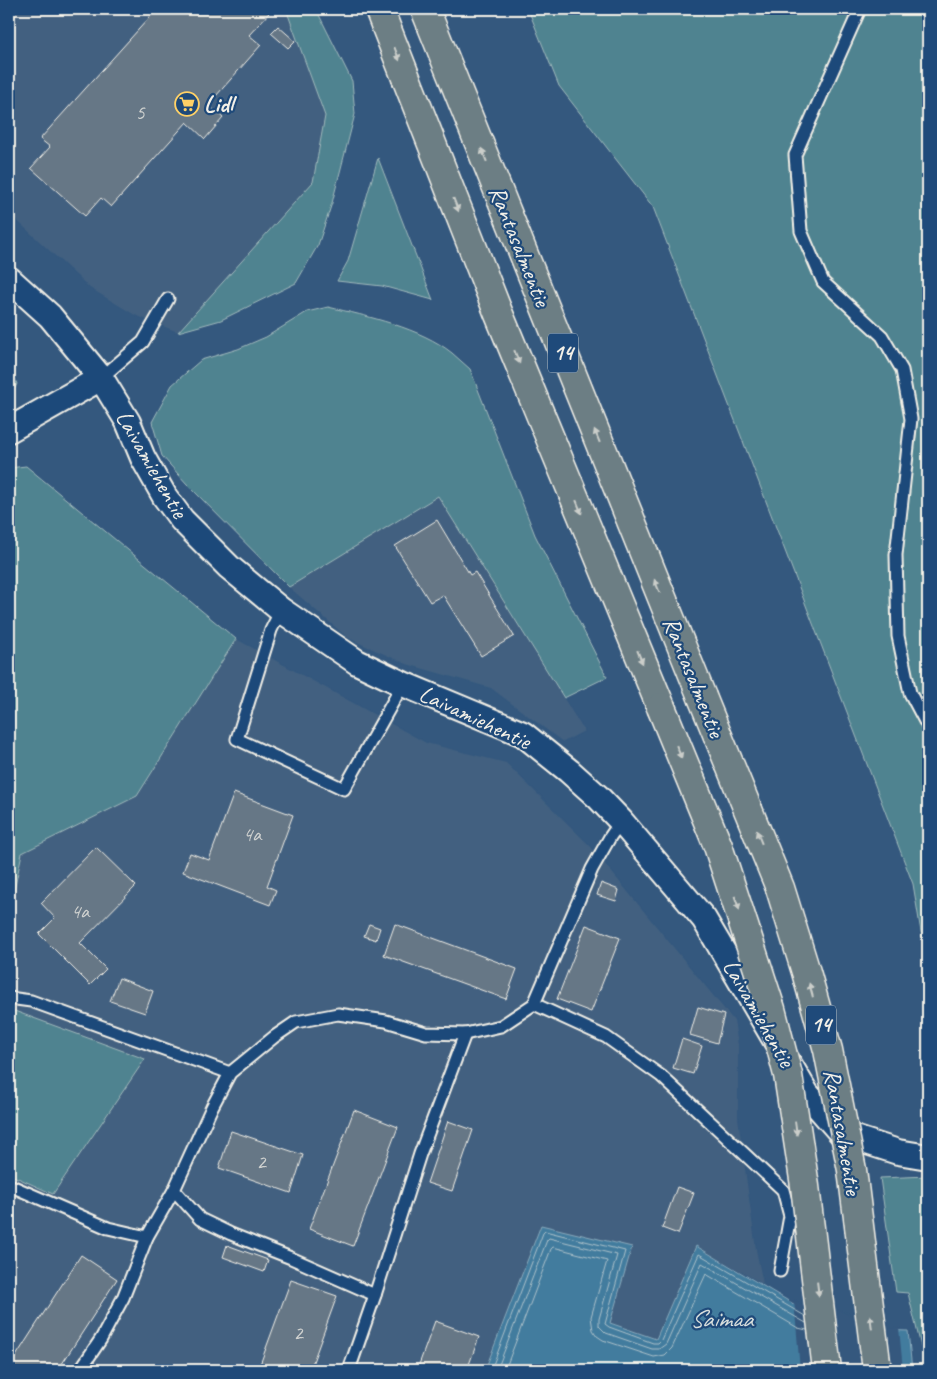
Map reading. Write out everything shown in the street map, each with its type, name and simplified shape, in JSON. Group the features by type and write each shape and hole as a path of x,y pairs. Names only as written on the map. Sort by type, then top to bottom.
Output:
{"highway":[{"name":"Rantasalmentie","path":"379,9 498,312 718,846 768,1000 788,1075 805,1186 827,1370"},
{"name":"Rantasalmentie","path":"425,9 780,888 828,1050 852,1170 877,1370"}],"street":[{"name":"Laivamiehentie","path":"9,279 50,316 101,378 128,422 143,458 165,497 182,520 229,567 280,610 357,662 403,684 523,734 598,797 621,821 704,919 807,1094 842,1134 898,1152 928,1157"},
{"path":"9,430 101,378"}],"lane":[{"path":"860,9 796,155 801,231 822,282 882,336 902,370 911,419 896,555 898,636 910,694 928,727"},
{"path":"101,378 142,342 168,300"},
{"path":"280,610 271,630 237,739 344,789 403,684"},
{"path":"80,1370 101,1339 123,1298 146,1237 174,1190 230,1072 296,1022 338,1014 386,1021 426,1032 465,1034 501,1026 534,1004 592,869 621,821"},
{"path":"9,998 31,1001 230,1072"},
{"path":"534,1004 606,1037 661,1076 784,1190 790,1216 780,1271"},
{"path":"349,1370 420,1154 465,1034"},
{"path":"9,1185 108,1228 146,1237"},
{"path":"174,1190 200,1219 375,1295"}],"shaded area":[{"path":"9,9 286,9 325,116 313,182 178,332 135,315 90,288 9,213"},
{"path":"438,496 584,731 563,742 491,688 407,664 348,638 289,587"},
{"path":"236,639 426,743 506,763 590,846 734,1021 738,1045 738,1118 756,1250 763,1284 696,1246 656,1339 609,1322 541,1225 485,1370 9,1370 9,1174 53,1194 144,1059 9,1009 9,915 22,853 137,796"}],"green space":[{"path":"286,9 316,9 352,81 355,114 332,203 318,245 296,283 221,320 178,332 313,182 325,116"},
{"path":"528,9 928,9 928,963 913,884 653,207 559,86"},
{"path":"378,158 433,300 382,286 337,281 348,261"},
{"path":"328,307 359,314 409,330 439,344 470,369 535,535 607,677 564,698 438,496 289,587 187,484 162,456 152,422 172,385 201,360 238,349 266,337 307,312"},
{"path":"9,365 17,384 9,399"},
{"path":"26,466 236,639 137,796 22,853 9,915 9,468"},
{"path":"9,1009 145,1059 53,1194 9,1174"},
{"path":"928,1176 928,1365 925,1363 908,1293 896,1292 880,1178"}],"water":[{"name":"Saimaa","path":"541,1225 632,1247 610,1323 656,1339 696,1246 807,1312 873,1330 908,1331 912,1370 485,1370"}],"pier":[{"path":"794,1300 808,1309 842,1311 873,1328 899,1328 903,1370 800,1370"}],"building":[{"path":"157,9 264,9 269,13 249,35 261,45 208,105 223,118 205,139 187,122 111,207 101,198 85,216 31,168 50,147 40,139"},
{"path":"278,26 295,41 288,48 271,33"},
{"path":"437,520 470,575 475,572 514,636 481,656 443,595 430,602 395,546"},
{"path":"234,793 293,815 267,886 276,890 270,905 183,872 190,853 209,860"},
{"path":"96,847 136,886 80,943 106,969 90,985 39,934 55,918 41,903"},
{"path":"601,883 619,890 616,901 597,895"},
{"path":"369,924 380,928 376,940 364,936"},
{"path":"395,924 517,969 506,999 384,955"},
{"path":"586,925 620,938 591,1012 557,999"},
{"path":"119,978 153,991 145,1013 110,1001"},
{"path":"698,1007 724,1015 717,1043 690,1035"},
{"path":"682,1039 702,1046 693,1074 673,1068"},
{"path":"354,1110 398,1127 353,1246 309,1229"},
{"path":"448,1121 473,1130 452,1191 427,1183"},
{"path":"231,1131 303,1155 291,1193 219,1168"},
{"path":"677,1187 694,1193 678,1234 662,1228"},
{"path":"227,1245 268,1260 264,1272 223,1257"},
{"path":"81,1255 117,1279 58,1370 9,1370 9,1367"},
{"path":"291,1280 337,1296 310,1370 258,1370"},
{"path":"435,1321 479,1337 467,1370 417,1370"}],"place":[{"name":"Lidl","path":"187,104"}]}
